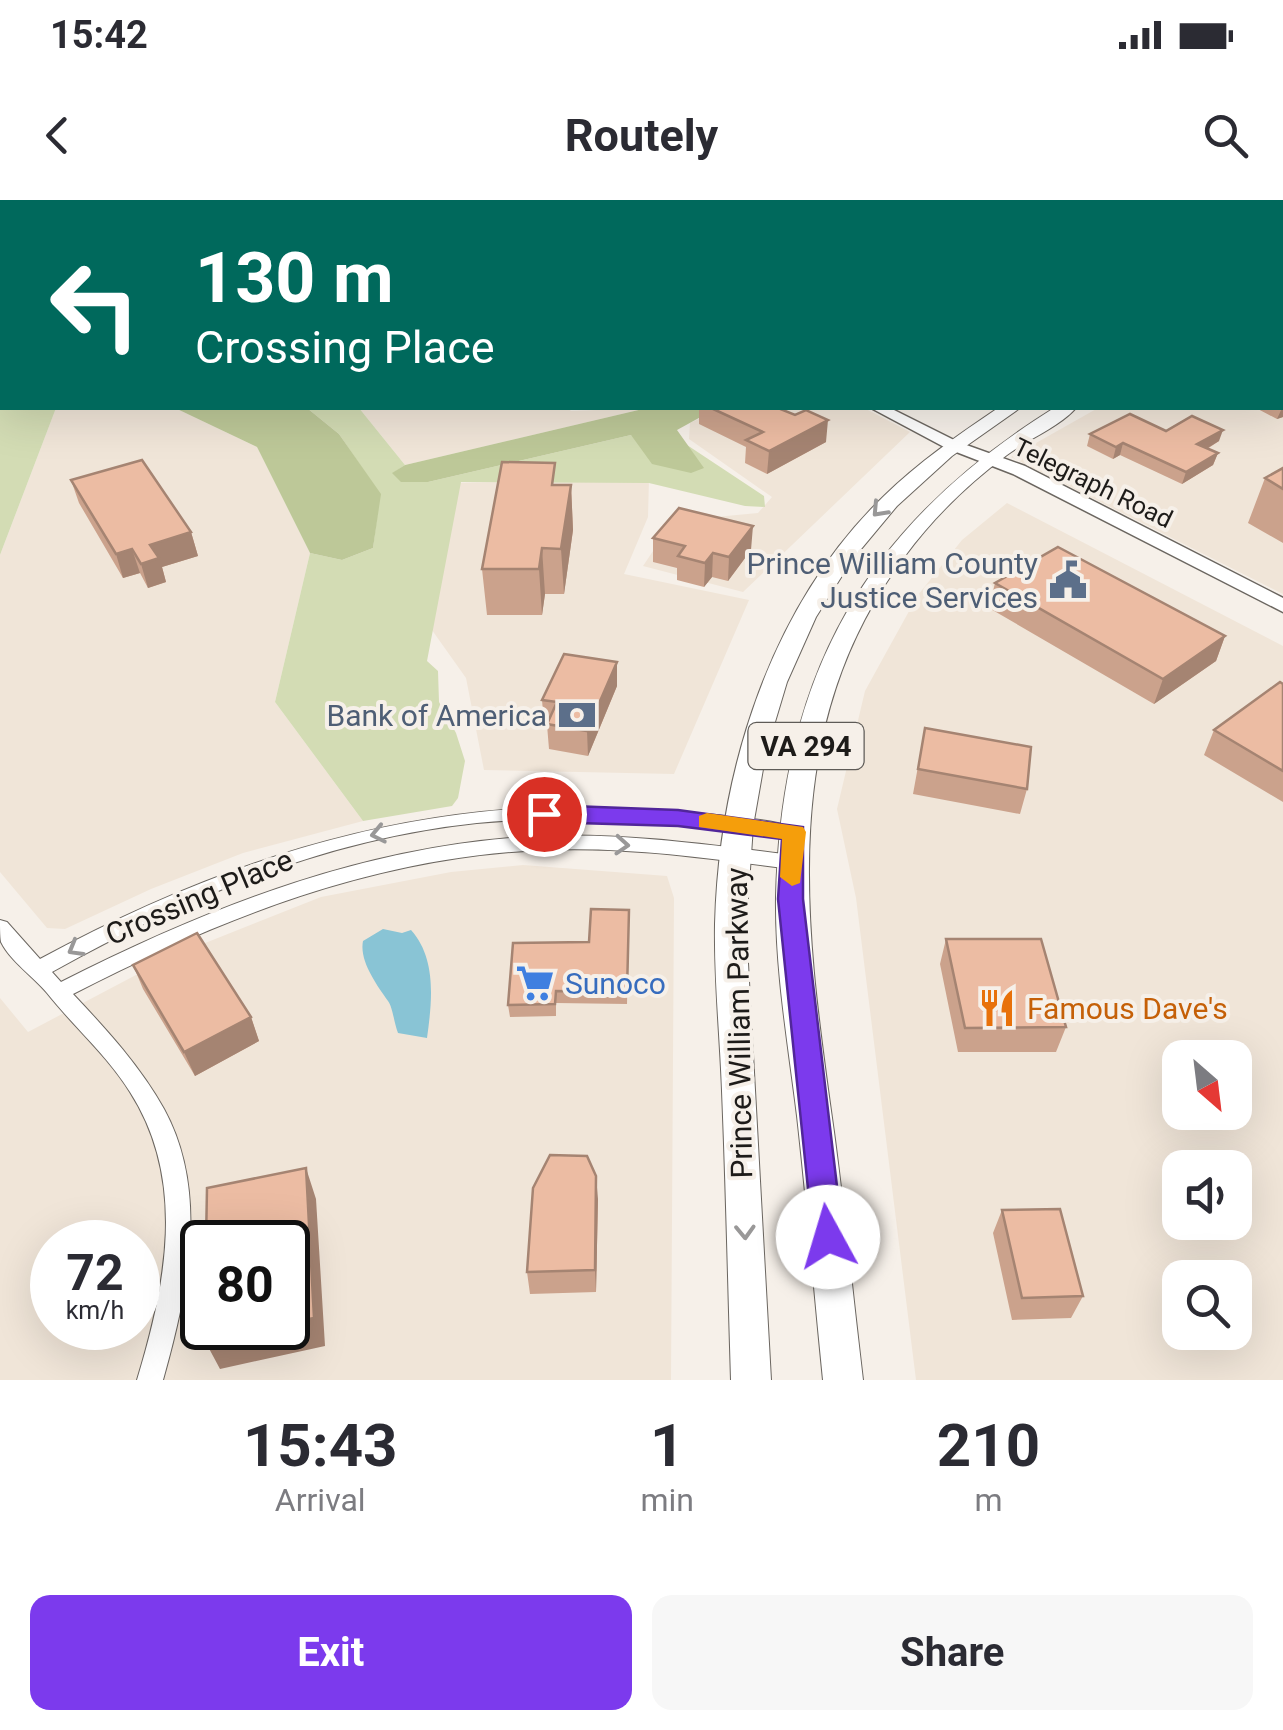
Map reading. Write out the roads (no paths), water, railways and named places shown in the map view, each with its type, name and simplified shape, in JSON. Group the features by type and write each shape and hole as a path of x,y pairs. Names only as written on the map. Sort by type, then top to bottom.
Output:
{"highway":[{"name":"Prince William Parkway","path":"751,1380 731,909 736,840 759,725 781,664 811,602 875,514 952,446 1007,410"},
{"name":"Prince William Parkway","path":"843,1380 791,899 793,847 810,725 852,618 902,541 984,460 1063,410"}],"main road":[{"name":"Telegraph Road","path":"883,410 952,446 1019,470 1283,606"}],"street":[{"name":"Crossing Place","path":"36,971 100,935 205,886 312,850 382,832 474,818 544,814 645,816 736,840 793,847"},
{"name":"Crossing Place","path":"58,993 155,942 231,910 317,880 406,859 560,842 736,840 793,847"},
{"path":"0,927 137,1083 168,1148 179,1220 178,1269 171,1313 150,1380"}],"water":[{"path":"383,929 402,933 411,930 425,954 431,996 427,1038 398,1033 390,1004 366,965 363,941"}],"place":[{"name":"Prince William County Justice Services","path":"1068,580"},
{"name":"Bank of America","path":"577,715"},
{"name":"Sunoco","path":"535,983"},
{"name":"Famous Dave's","path":"997,1008"}]}
